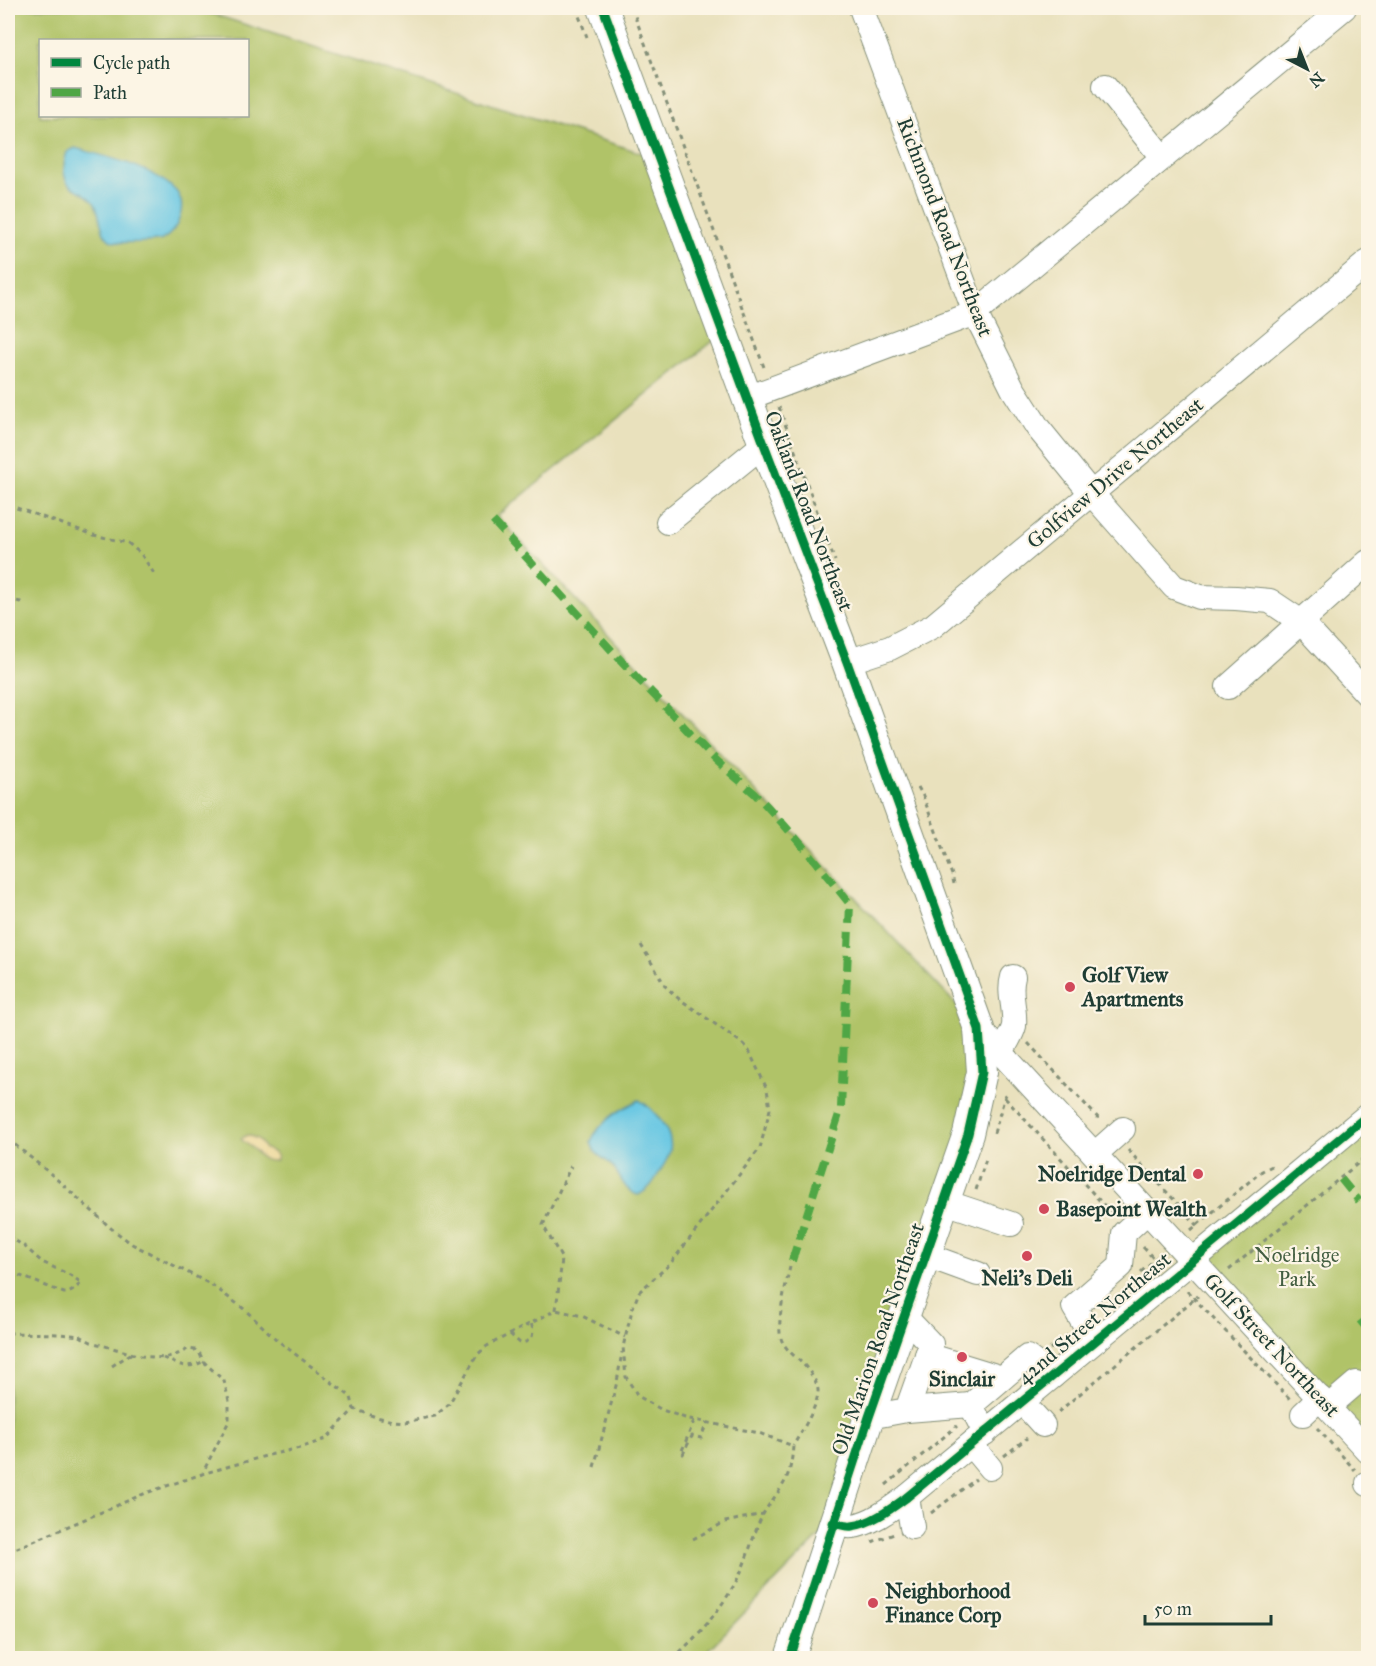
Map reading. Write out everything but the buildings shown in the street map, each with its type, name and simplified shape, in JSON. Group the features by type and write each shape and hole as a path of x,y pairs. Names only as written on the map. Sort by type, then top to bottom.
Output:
{"main road":[{"name":"Oakland Road Northeast","path":"603,8 847,662 979,1029"},
{"name":"Old Marion Road Northeast","path":"789,1659 869,1417 969,1134 982,1072 979,1029"}],"street":[{"name":"Richmond Road Northeast","path":"861,8 975,314 1013,389 1038,428 1091,493 1174,587 1200,597 1270,601 1300,621 1368,695"},
{"path":"747,398 975,314 1344,8"},
{"path":"1105,86 1162,157"},
{"name":"Golfview Drive Northeast","path":"847,662 890,648 933,626 1368,262"},
{"path":"668,522 764,444"},
{"path":"1228,687 1368,562"},
{"path":"1001,1053 1013,1029 1014,1014 1010,986 1013,977"},
{"name":"Golf Street Northeast","path":"979,1029 1192,1259 1317,1406 1368,1451"},
{"name":"42nd Street Northeast","path":"833,1523 855,1526 885,1513 907,1497 1368,1115"},
{"path":"1095,1154 1123,1129"},
{"path":"945,1202 1011,1224"},
{"path":"1094,1341 1074,1307 1121,1266 1125,1233 1148,1211"},
{"path":"926,1255 978,1274"},
{"path":"905,1317 931,1344 907,1410"},
{"path":"927,1354 1002,1378"},
{"path":"869,1417 907,1410 971,1405 1027,1357 1053,1376"},
{"path":"1317,1406 1356,1383"},
{"path":"1023,1401 1043,1425"},
{"path":"971,1405 978,1439 990,1468"},
{"path":"907,1497 912,1527"}],"path":[{"path":"632,8 765,369"},
{"path":"777,400 838,567"},
{"path":"8,505 94,535 128,543 141,554 155,575"},
{"path":"8,600 22,602"},
{"path":"594,1467 617,1382 625,1337 639,1292 670,1264 760,1148 770,1109 767,1089 742,1043 666,987 641,945"},
{"path":"1005,1098 1160,1264"},
{"path":"8,1139 132,1244 223,1292 277,1340 351,1397 354,1409"},
{"path":"1225,1273 1368,1155"},
{"path":"556,1310 562,1259 543,1225 571,1166"},
{"path":"8,1236 42,1262 82,1283 75,1290 64,1293 8,1271"},
{"path":"1230,1261 1234,1266"},
{"path":"673,1659 703,1629 739,1575 763,1514 786,1480 792,1464 794,1446 813,1408 818,1390 814,1378 781,1340 780,1323 790,1267"},
{"path":"1185,1290 1317,1406 1368,1483"},
{"path":"354,1409 393,1421 411,1421 435,1416 449,1404 477,1355 487,1346 556,1310 582,1316 625,1337"},
{"path":"510,1334 520,1343 525,1343 534,1331 531,1323"},
{"path":"8,1333 80,1336 91,1342 141,1356 162,1358 195,1350 224,1381 230,1401 229,1421 202,1474"},
{"path":"623,1347 626,1377 638,1396 662,1410 685,1418 759,1433 794,1446"},
{"path":"112,1366 132,1353"},
{"path":"162,1358 186,1366 194,1366 204,1361"},
{"path":"8,1552 146,1493 202,1474 326,1439 354,1409"},
{"path":"694,1421 681,1454 692,1436 700,1438 707,1422"},
{"path":"693,1539 725,1522 763,1514"}],"green space":[{"path":"8,8 194,8 645,154 723,333 497,516 979,1029 982,1072 833,1523 700,1658 8,1658"},
{"name":"Noelridge Park","path":"1368,1115 1368,1451 1193,1259"}],"sand":[{"path":"247,1135 258,1139 265,1149 273,1152 277,1157 275,1161 263,1158 241,1139"}],"water":[{"path":"75,148 128,163 154,175 175,190 179,196 181,210 173,231 158,241 122,242 108,238 102,229 96,205 70,185 65,177 67,152"},
{"path":"639,1100 666,1128 670,1150 656,1179 638,1195 629,1190 612,1166 597,1153 591,1141 605,1121"}],"marked path":[{"path":"493,521 703,747 767,806 850,904 841,1108 790,1267"},
{"path":"1341,1179 1359,1201"},
{"path":"1360,1320 1368,1330"}],"cycle path":[{"path":"603,8 847,662 979,1029 982,1072 968,1134 869,1417 790,1658"},
{"path":"833,1523 845,1526 859,1525 881,1515 907,1497 1368,1115"}],"place":[{"name":"Golf View Apartments","path":"1070,987"},
{"name":"Noelridge Dental","path":"1198,1174"},
{"name":"Basepoint Wealth","path":"1044,1209"},
{"name":"Neli's Deli","path":"1027,1256"},
{"name":"Sinclair","path":"962,1357"},
{"name":"Neighborhood Finance Corp","path":"873,1603"}]}
